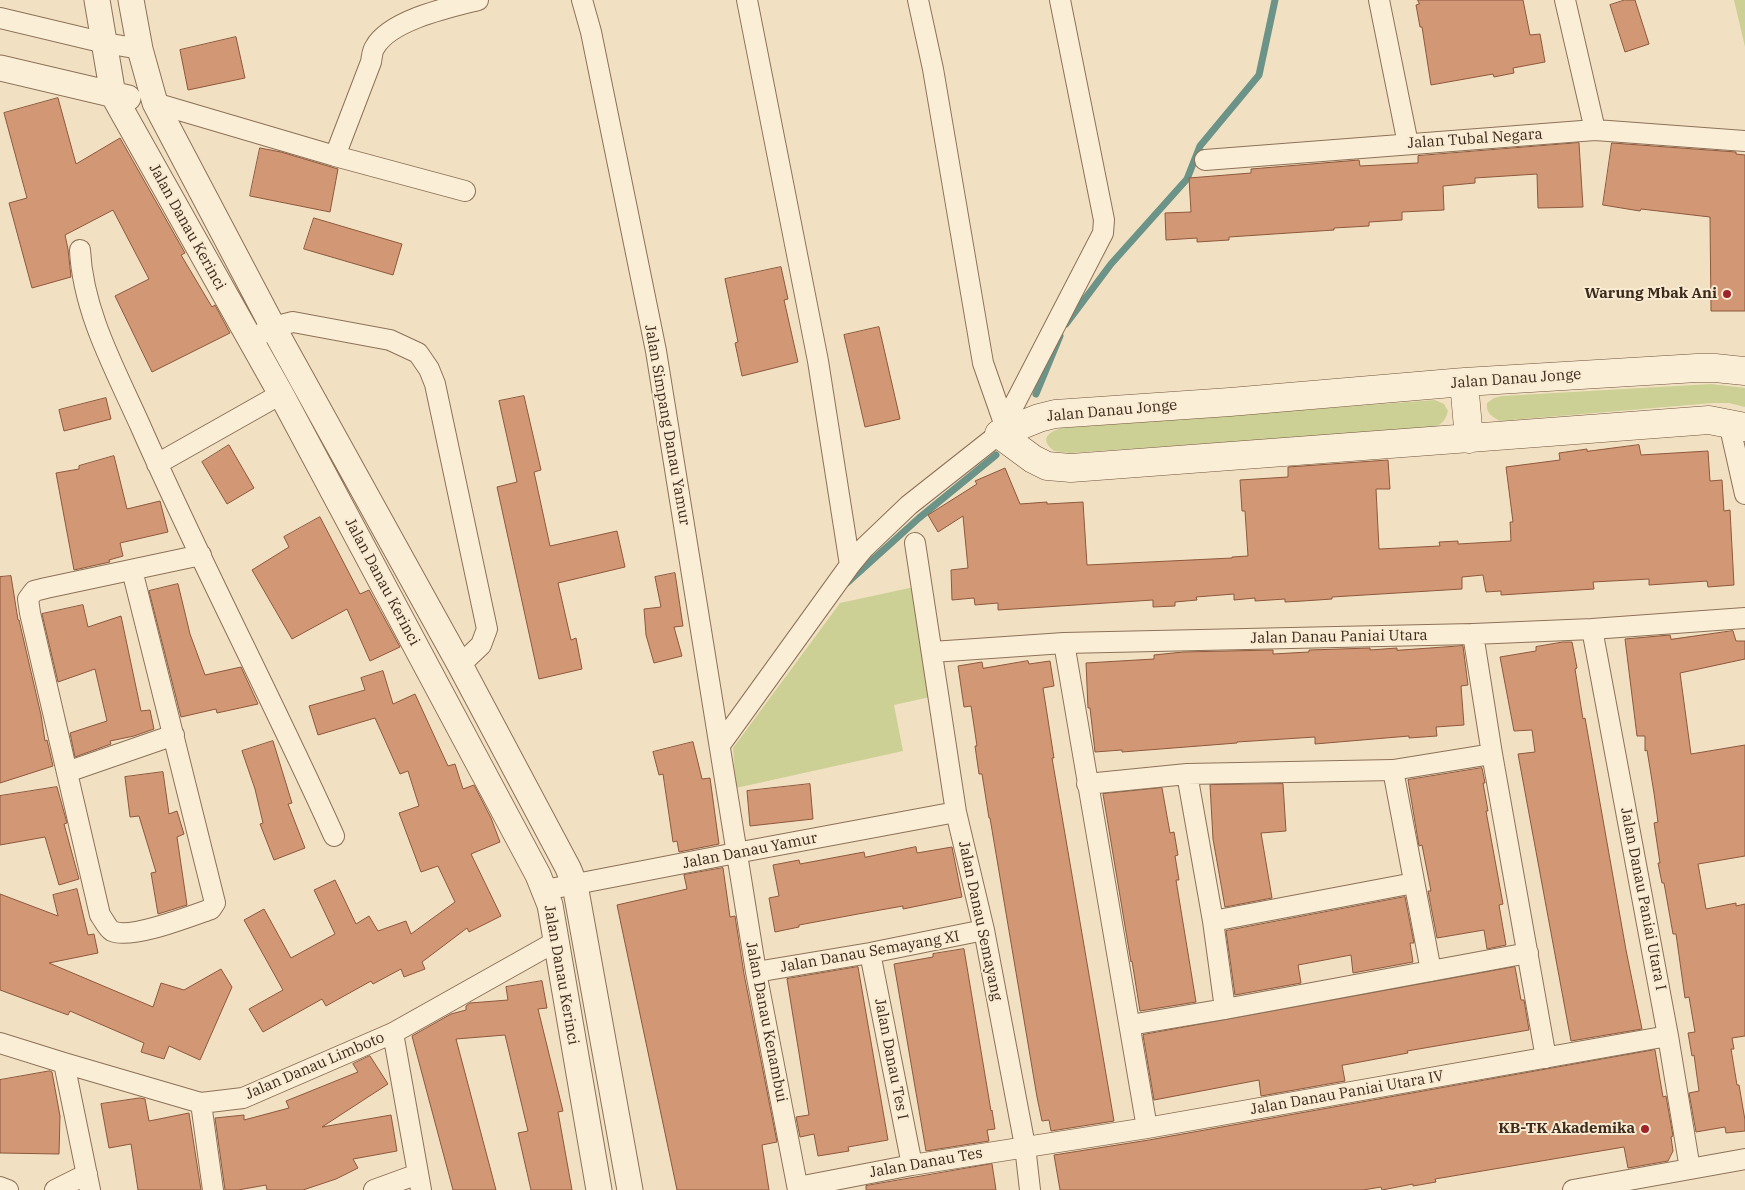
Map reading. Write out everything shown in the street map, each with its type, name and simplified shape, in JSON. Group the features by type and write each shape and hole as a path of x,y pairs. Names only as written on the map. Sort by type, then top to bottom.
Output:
{"main road":[{"name":"Jalan Danau Jonge","path":"1001,428 1055,414 1464,382 1697,368 1745,372"},
{"path":"1464,382 1469,439"},
{"path":"1001,428 1033,459 1047,466 1071,468 1709,420 1737,425"}],"street":[{"name":"Jalan Danau Kerinci","path":"97,0 113,95 281,394 545,890 550,905 599,1190"},
{"name":"Jalan Danau Kerinci","path":"130,0 140,49 155,103 273,327 460,665 568,868 575,885 630,1190"},
{"path":"335,156 371,62 374,47 384,36 431,6 478,0"},
{"name":"Jalan Simpang Danau Yamur","path":"582,0 591,32 656,350 736,852"},
{"path":"747,0 818,361 850,565"},
{"path":"918,0 933,69 983,363 1001,428"},
{"path":"720,745 864,548 909,505 1001,428 1102,233 1104,220 1060,0"},
{"path":"1379,0 1408,144"},
{"path":"1565,0 1595,130"},
{"path":"0,18 105,43 140,49"},
{"path":"0,68 155,103 335,156 465,191"},
{"name":"Jalan Tubal Negara","path":"1205,160 1595,130 1745,141"},
{"path":"80,250 81,271 91,314 157,464 334,836"},
{"path":"251,340 273,327 293,322 390,340 418,353 429,369 435,384 486,629 481,645 460,665"},
{"path":"157,464 281,394"},
{"path":"1737,425 1745,494"},
{"name":"Jalan Danau Semayang","path":"915,543 956,812 984,930 1025,1146 1030,1190"},
{"path":"132,570 216,902 211,909 157,928 119,933 110,930 100,915 28,599 34,591 201,555"},
{"name":"Jalan Danau Paniai Utara","path":"932,652 1064,643 1473,634 1592,629 1745,618"},
{"name":"Jalan Danau Paniai Utara I","path":"1592,629 1668,1036 1690,1169"},
{"path":"1473,634 1492,754 1546,1058"},
{"path":"1064,643 1147,1128"},
{"path":"67,772 174,735"},
{"path":"1087,784 1187,774 1393,770 1492,754"},
{"path":"1393,770 1431,971"},
{"path":"1187,774 1213,921 1225,1009"},
{"name":"Jalan Danau Yamur","path":"545,890 736,852 956,812"},
{"name":"Jalan Danau Kenambui","path":"736,852 756,972 798,1188"},
{"path":"1213,921 1414,883"},
{"name":"Jalan Danau Semayang XI","path":"756,972 870,953 984,930"},
{"name":"Jalan Danau Limboto","path":"0,1043 201,1103 244,1098 393,1033 555,942"},
{"name":"Jalan Danau Tes I","path":"870,953 912,1165"},
{"path":"1130,1025 1528,953"},
{"path":"374,1190 420,1182 393,1033"},
{"name":"Jalan Danau Paniai Utara IV","path":"1025,1146 1147,1128 1668,1036"},
{"path":"55,1190 88,1182 64,1063"},
{"path":"201,1103 213,1190"},
{"name":"Jalan Danau Tes","path":"798,1188 912,1165 1025,1146"},
{"path":"1573,1190 1745,1159"},
{"path":"0,1187 8,1190"}],"green space":[{"path":"1734,0 1745,0 1745,47"},
{"path":"1711,384 1745,388 1745,407 1729,403 1713,403 1500,421 1490,414 1487,409 1487,403 1494,398 1502,396"},
{"path":"1435,400 1444,404 1448,411 1442,423 1431,428 1070,453 1054,451 1049,447 1046,440 1049,434 1062,428"},
{"path":"914,587 930,697 894,705 903,751 736,788 733,748 840,603"}],"building":[{"path":"1418,0 1523,0 1530,35 1540,34 1545,62 1513,68 1514,73 1494,77 1493,74 1431,85 1422,27 1420,27 1416,5 1419,4"},
{"path":"1625,0 1635,0 1649,44 1625,52 1610,5"},
{"path":"236,37 245,78 188,90 180,50"},
{"path":"58,98 76,164 120,138 185,253 181,255 212,307 215,305 230,333 152,372 115,296 149,279 113,210 65,235 71,277 32,288 9,203 27,198 4,113"},
{"path":"1579,143 1583,207 1538,208 1537,174 1475,178 1475,183 1443,186 1444,210 1402,212 1402,220 1369,222 1369,226 1334,228 1334,230 1229,237 1229,240 1197,242 1197,238 1166,240 1165,213 1191,212 1189,178 1251,173 1251,169 1359,160 1360,166 1418,163 1418,156"},
{"path":"1612,143 1736,152 1736,154 1745,155 1745,311 1711,311 1710,217 1641,209 1640,211 1603,205"},
{"path":"260,148 281,152 338,169 330,212 250,196"},
{"path":"314,218 402,244 393,275 304,249"},
{"path":"781,267 788,299 784,300 798,362 742,376 735,343 738,342 725,279"},
{"path":"879,327 900,419 865,427 844,335"},
{"path":"524,396 541,470 534,472 550,546 617,531 625,567 558,583 571,640 576,638 582,669 539,679 497,487 517,482 499,401"},
{"path":"106,398 111,419 64,431 59,410"},
{"path":"229,445 254,488 227,504 202,462"},
{"path":"1639,445 1641,455 1708,451 1710,481 1722,480 1724,511 1730,510 1734,585 1708,587 1707,581 1649,585 1649,579 1593,582 1594,589 1501,595 1501,591 1486,592 1483,575 1462,577 1462,589 1332,597 1332,599 1285,602 1285,599 1255,601 1255,598 1234,600 1234,594 1196,597 1197,600 1175,602 1175,606 1153,607 1153,600 998,610 998,603 975,605 974,598 952,600 951,570 968,568 963,516 938,532 928,515 977,484 975,481 1005,468 1020,504 1083,502 1087,565 1232,558 1248,556 1245,511 1242,511 1240,480 1288,477 1288,467 1388,460 1390,489 1376,489 1379,549 1440,546 1439,542 1458,541 1458,544 1511,541 1510,522 1513,522 1506,467 1560,460 1559,453"},
{"path":"114,456 127,509 160,501 168,532 120,543 123,556 109,560 110,562 74,570 56,473 79,469 79,466"},
{"path":"320,517 360,594 369,590 400,647 370,661 347,609 292,639 252,570 289,547 284,537"},
{"path":"675,573 683,626 674,627 682,656 654,663 646,635 644,609 661,607 655,577"},
{"path":"11,576 18,620 41,715 45,741 47,740 53,766 0,783 0,577"},
{"path":"178,584 190,634 205,675 241,667 258,704 217,713 216,709 181,717 149,591"},
{"path":"83,605 88,627 121,616 141,711 150,710 154,729 110,741 111,744 75,757 70,733 107,721 95,669 58,682 42,614"},
{"path":"1733,631 1736,641 1745,641 1745,659 1680,673 1691,754 1745,745 1745,856 1698,864 1706,909 1736,903 1736,906 1745,904 1745,1036 1732,1038 1734,1049 1731,1049 1745,1120 1745,1131 1726,1133 1725,1127 1696,1132 1689,1093 1699,1091 1694,1055 1692,1056 1688,1033 1695,1032 1689,997 1685,998 1676,934 1673,934 1664,883 1662,883 1658,863 1660,863 1654,823 1658,822 1654,793 1647,750 1645,751 1645,736 1637,736 1625,639 1670,635 1671,639"},
{"path":"1572,642 1583,719 1585,718 1642,1029 1571,1041 1518,754 1535,752 1532,730 1514,731 1500,657 1536,651 1536,647"},
{"path":"1463,646 1468,685 1461,686 1464,725 1436,727 1437,736 1409,738 1409,736 1315,744 1315,737 1122,752 1122,750 1095,752 1090,708 1088,708 1086,663 1154,659 1154,655 1183,652 1273,650 1273,654 1309,652 1309,650 1397,648 1397,650"},
{"path":"1028,661 1029,664 1050,661 1054,686 1043,688 1054,758 1052,758 1114,1121 1051,1131 1049,1120 1042,1121 1037,1097 990,818 982,774 979,774 971,706 964,707 958,666 982,662 983,668"},
{"path":"383,671 393,704 415,694 448,766 455,764 463,789 474,785 491,818 500,842 471,854 501,916 469,932 467,928 422,962 425,969 404,977 401,969 373,984 371,981 326,1006 322,999 263,1032 249,1009 283,990 244,920 264,909 291,958 335,934 314,890 335,880 356,924 369,916 378,931 406,921 411,934 455,902 438,866 421,872 399,813 419,806 408,771 400,774 375,718 318,735 309,706 365,690 361,678"},
{"path":"273,741 292,803 288,804 305,848 274,860 260,824 263,823 255,789 242,751"},
{"path":"693,742 702,779 710,778 719,844 679,852 677,841 673,842 663,774 659,775 653,752"},
{"path":"1482,768 1488,811 1486,811 1503,904 1499,905 1506,945 1487,949 1484,930 1437,938 1428,891 1431,891 1422,845 1419,846 1408,780"},
{"path":"163,772 169,814 177,811 184,834 177,837 187,905 158,914 151,873 156,872 139,816 130,817 125,777"},
{"path":"810,784 813,819 750,826 747,791"},
{"path":"1283,784 1286,831 1261,833 1272,898 1225,907 1213,839 1210,785"},
{"path":"57,787 67,823 64,824 79,879 59,885 45,837 0,845 0,796"},
{"path":"1162,788 1170,833 1174,832 1178,855 1175,856 1179,880 1176,880 1196,1002 1140,1011 1103,794"},
{"path":"916,847 917,853 952,847 962,897 903,909 903,906 799,925 799,927 775,932 769,898 779,896 773,865 799,860 800,864 864,852 865,857"},
{"path":"723,868 730,917 735,916 744,974 777,1142 762,1145 769,1190 677,1190 617,905 687,889 684,875"},
{"path":"77,889 88,935 94,934 98,953 49,963 153,1007 161,983 184,990 221,969 232,987 200,1060 169,1046 164,1059 141,1052 144,1043 70,1011 68,1015 0,990 0,894 58,916 53,895"},
{"path":"1405,897 1414,943 1410,943 1413,962 1353,973 1351,955 1298,965 1301,983 1235,995 1226,931"},
{"path":"964,949 995,1129 987,1130 989,1141 926,1151 894,964 933,957 933,954"},
{"path":"858,967 888,1140 848,1147 849,1151 818,1156 814,1134 800,1137 796,1117 809,1115 787,979"},
{"path":"1515,967 1521,1000 1524,1000 1529,1030 1407,1051 1408,1053 1342,1065 1345,1081 1261,1096 1259,1080 1154,1100 1143,1035"},
{"path":"542,981 547,1008 538,1009 563,1111 558,1112 572,1190 531,1190 518,1133 528,1131 505,1035 456,1039 496,1190 453,1190 412,1036 451,1014 466,1010 466,1006 470,1003 508,1000 506,987"},
{"path":"1655,1050 1663,1097 1666,1096 1673,1136 1671,1137 1673,1151 1668,1161 1628,1168 1624,1147 1435,1179 1436,1182 1382,1190 1381,1187 1363,1190 1060,1190 1054,1155 1149,1140"},
{"path":"370,1056 388,1084 322,1127 391,1115 397,1151 353,1159 358,1168 336,1179 303,1190 267,1190 266,1185 238,1190 225,1190 215,1118 244,1115 244,1120 289,1108 286,1101 358,1072 353,1064"},
{"path":"52,1072 60,1116 59,1154 0,1153 0,1080"},
{"path":"140,1098 145,1099 149,1121 189,1113 201,1190 138,1190 131,1144 109,1148 101,1104"},
{"path":"992,1164 996,1190 866,1190 866,1186"}],"waterway":[{"path":"1066,324 1111,264 1187,179 1200,146 1259,75 1275,0"},
{"path":"1036,394 1060,336"},
{"path":"847,583 919,518 996,455"}],"place":[{"name":"Warung Mbak Ani","path":"1727,294"},
{"name":"KB-TK Akademika","path":"1645,1129"}]}
